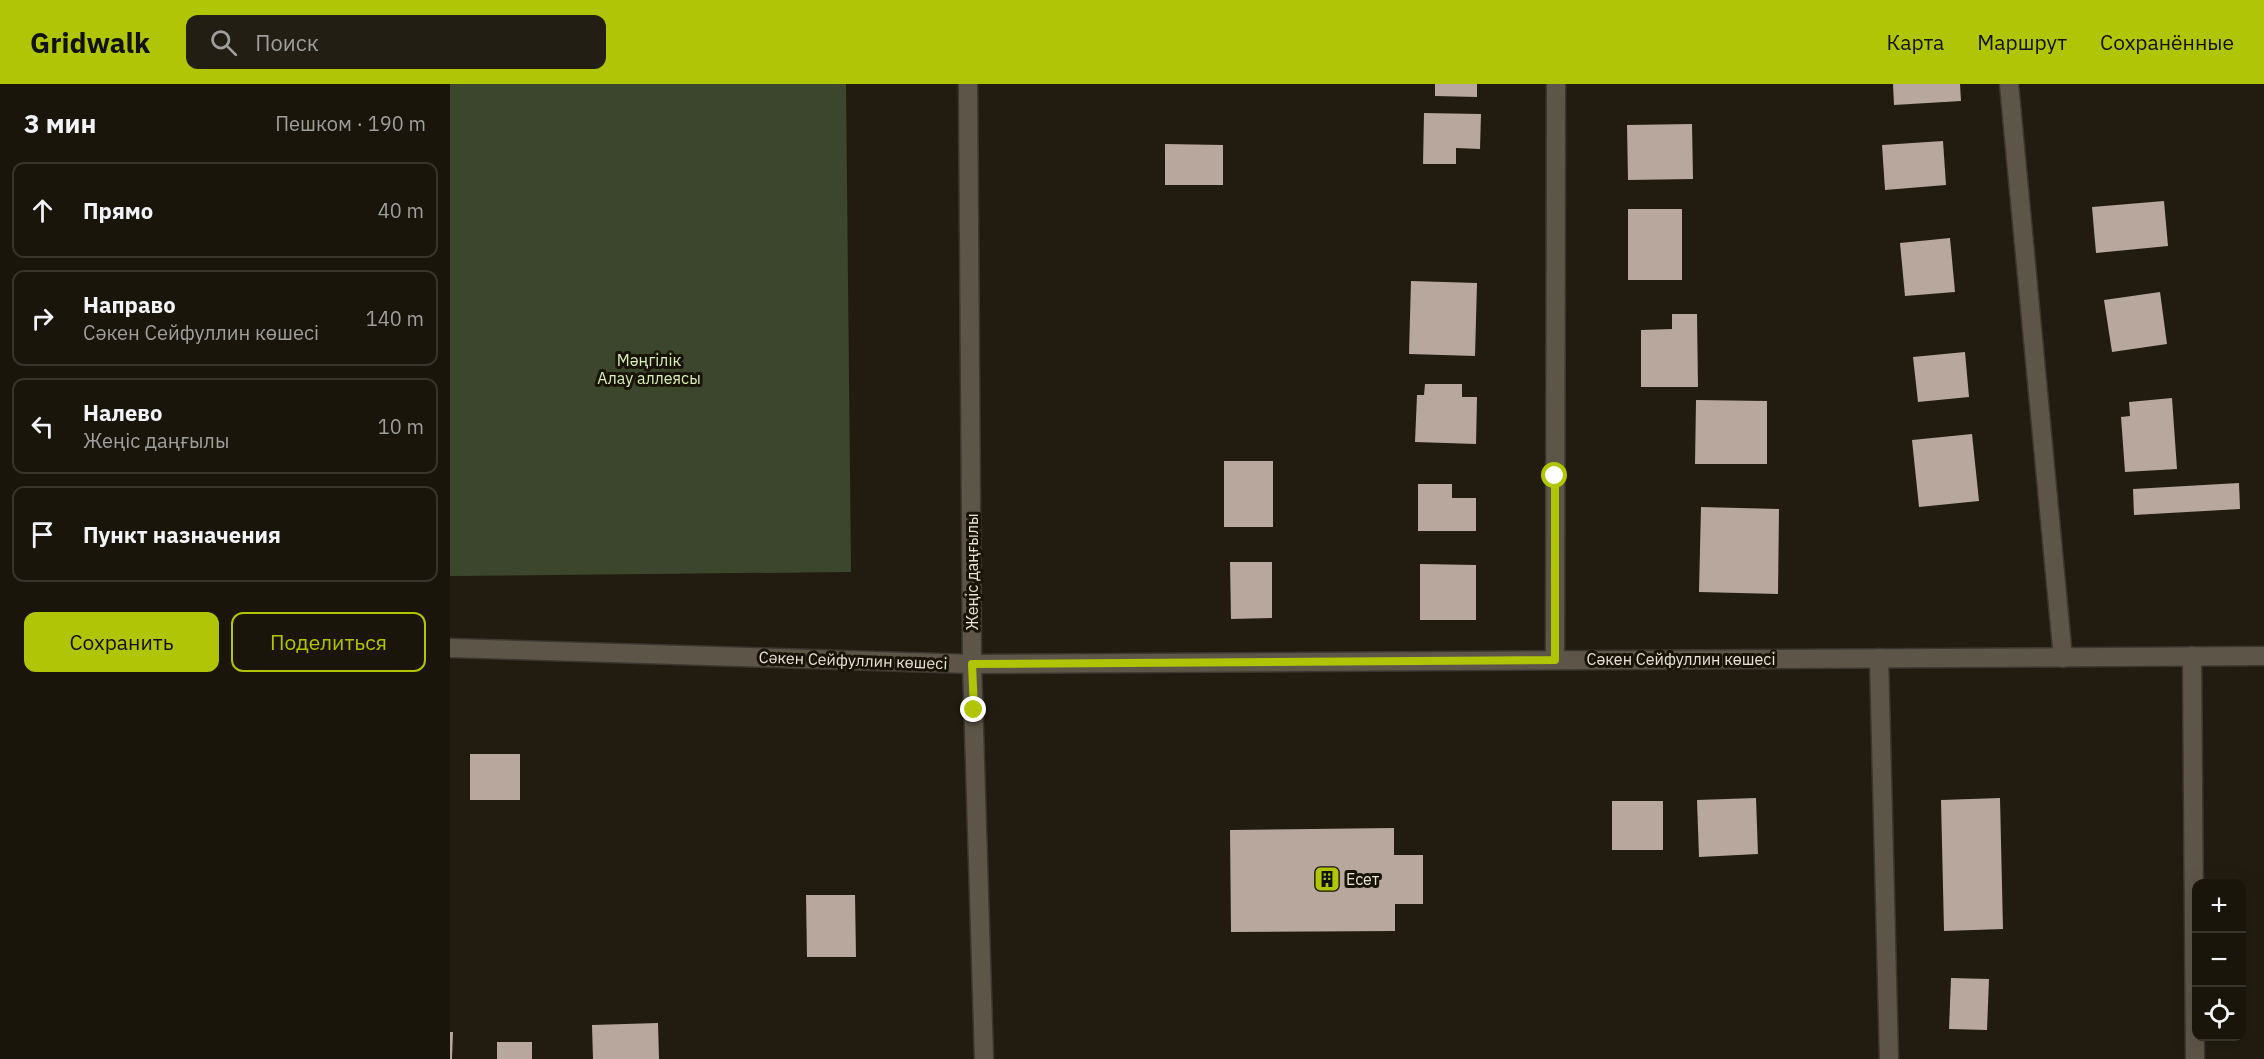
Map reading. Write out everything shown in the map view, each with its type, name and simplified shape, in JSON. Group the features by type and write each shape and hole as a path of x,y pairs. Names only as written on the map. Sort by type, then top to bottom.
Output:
{"street":[{"name":"Жеңіс даңғылы","path":"968,84 972,664 984,1059"},
{"path":"1555,660 1556,84"},
{"path":"2009,84 2063,658"},
{"name":"Сәкен Сейфуллин көшесі","path":"450,648 972,664 2264,656"},
{"path":"2192,656 2195,1059"},
{"path":"1879,658 1888,1059"}],"green space":[{"name":"Мәңгілік Алау аллеясы","path":"450,84 846,84 851,572 450,576"}],"building":[{"path":"1435,84 1477,84 1477,97 1435,96"},
{"path":"1893,84 1960,84 1961,101 1894,105"},
{"path":"1424,113 1481,114 1480,149 1456,148 1456,164 1423,164"},
{"path":"1692,124 1693,179 1628,180 1627,125"},
{"path":"1943,141 1946,185 1885,190 1882,145"},
{"path":"1165,144 1223,145 1223,185 1165,185"},
{"path":"2164,201 2168,246 2096,253 2092,207"},
{"path":"1628,209 1682,209 1682,280 1628,280"},
{"path":"1950,238 1955,292 1905,296 1900,243"},
{"path":"1411,281 1477,283 1475,356 1409,354"},
{"path":"2160,292 2167,344 2112,352 2104,300"},
{"path":"1672,314 1697,314 1698,387 1641,387 1641,330 1672,329"},
{"path":"1965,352 1969,397 1918,402 1913,357"},
{"path":"1425,384 1462,384 1462,397 1477,397 1476,444 1415,442 1417,395 1424,395"},
{"path":"2172,398 2177,469 2125,472 2121,417 2130,416 2129,402"},
{"path":"1696,400 1767,401 1767,464 1695,464"},
{"path":"1972,434 1979,501 1919,507 1912,440"},
{"path":"1224,461 1273,461 1273,527 1224,527"},
{"path":"2239,483 2240,509 2134,515 2133,489"},
{"path":"1418,484 1452,484 1452,498 1476,498 1476,531 1418,531"},
{"path":"1701,507 1779,509 1778,594 1699,592"},
{"path":"1230,562 1272,562 1272,618 1231,619"},
{"path":"1420,564 1476,565 1476,620 1420,620"},
{"path":"470,754 520,754 520,800 470,800"},
{"path":"1756,798 1758,854 1699,857 1697,800"},
{"path":"2000,798 2003,929 1944,931 1941,800"},
{"path":"1612,801 1663,801 1663,850 1612,850"},
{"name":"Есет","path":"1394,828 1394,855 1423,855 1423,904 1395,904 1395,931 1231,932 1230,830"},
{"path":"806,895 855,895 856,957 807,957"},
{"path":"1951,978 1989,979 1987,1030 1949,1029"},
{"path":"658,1023 659,1059 593,1059 592,1025"},
{"path":"450,1032 453,1032 452,1059 450,1059"},
{"path":"497,1042 532,1042 532,1059 497,1059"}],"place":[{"name":"Есет","path":"1327,879"}],"route":[{"path":"974,710 972,664 1555,660 1555,476"}]}
